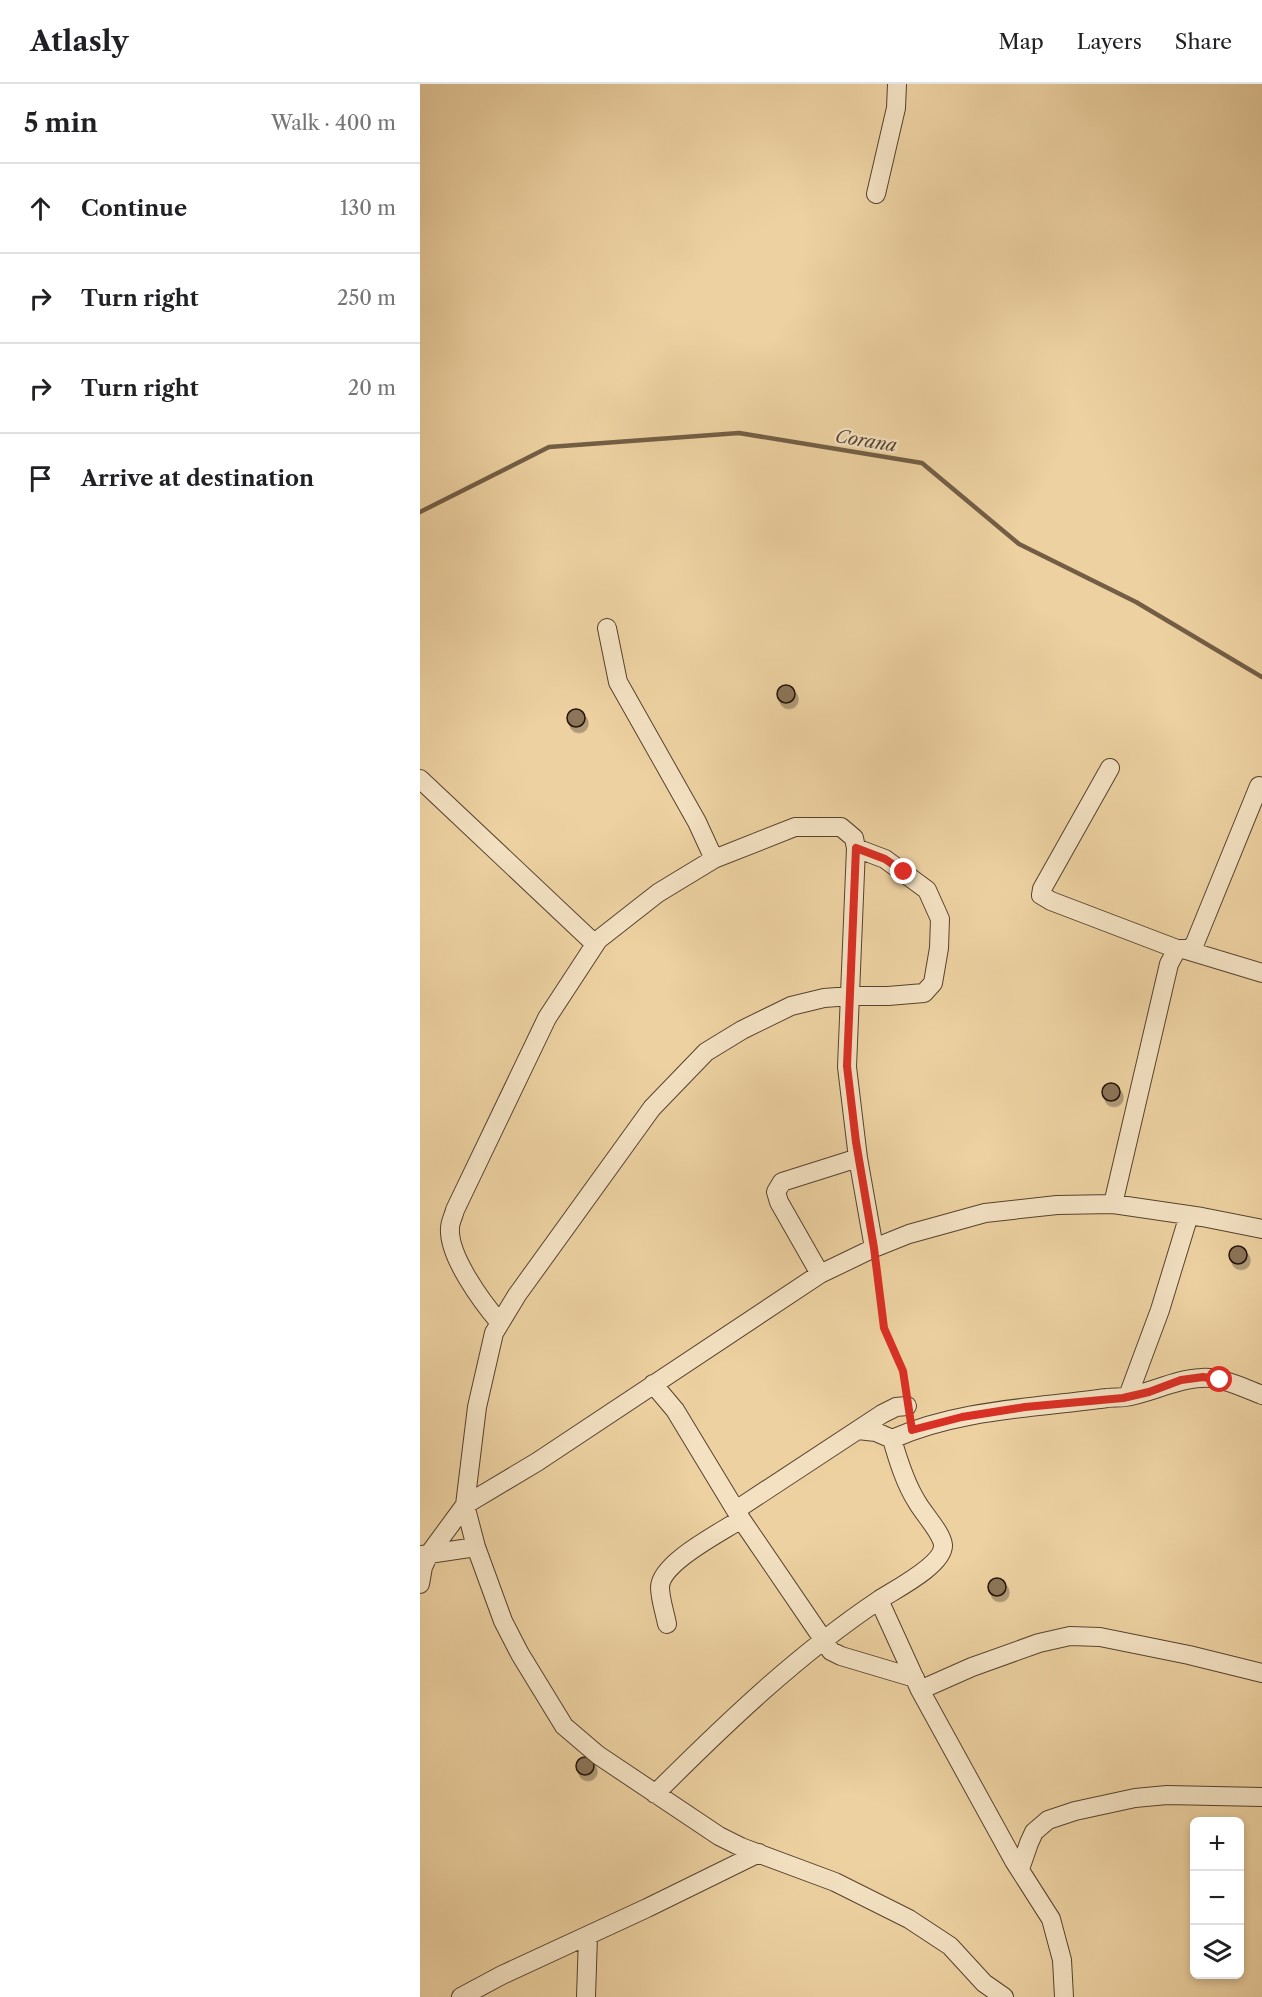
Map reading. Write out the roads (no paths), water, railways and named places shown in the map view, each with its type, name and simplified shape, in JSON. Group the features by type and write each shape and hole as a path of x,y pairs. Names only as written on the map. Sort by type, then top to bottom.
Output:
{"street":[{"path":"876,194 896,108 897,84"},
{"path":"607,628 618,682 697,822 714,859"},
{"path":"1110,768 1042,889 1041,895 1051,901 1181,950 1262,973"},
{"path":"420,779 595,944"},
{"path":"1113,1204 1169,964 1181,950 1190,949 1195,943 1259,786"},
{"path":"500,1323 488,1308 455,1253 450,1226 460,1200 547,1018 598,940 658,893 714,859 795,827 841,827 854,838 856,848 847,1066 858,1158 874,1248"},
{"path":"856,848 885,859 927,890 940,919 941,933 933,984 924,993 824,998 791,1006 742,1030 706,1052 652,1107 517,1295 494,1334 477,1407 465,1505 476,1547 511,1638 564,1726 598,1755 719,1836 741,1847 835,1882 909,1918 950,1946 984,1983 1004,1997"},
{"path":"820,1274 776,1192 782,1182 858,1158"},
{"path":"420,1584 425,1555 465,1505 537,1462 820,1274 874,1248 909,1234 985,1213 1058,1205 1113,1204 1262,1229"},
{"path":"1128,1396 1160,1310 1189,1215"},
{"path":"858,1430 876,1432 892,1438 912,1430 962,1417 1025,1407 1128,1396 1149,1392 1181,1380 1203,1377 1220,1380 1262,1395"},
{"path":"653,1384 675,1410 738,1514 823,1641 831,1651 841,1656 917,1684 1038,1643 1070,1636 1100,1637 1190,1655 1262,1673"},
{"path":"667,1624 660,1586 667,1570 738,1514 858,1430 896,1407 907,1406"},
{"path":"656,1794 726,1724 823,1641 879,1600 923,1572 940,1555 944,1547 941,1539 916,1501 897,1459 892,1438"},
{"path":"425,1555 476,1547"},
{"path":"879,1600 917,1684 1020,1869 1051,1919 1062,1960 1064,1997"},
{"path":"1020,1869 1034,1832 1048,1820 1075,1811 1135,1798 1167,1794 1262,1797"},
{"path":"461,1997 502,1975 759,1853"},
{"path":"586,1997 588,1936"}],"waterway":[{"name":"Corana","path":"420,512 549,447 739,433 922,463 1019,544 1136,602 1262,677"}]}
